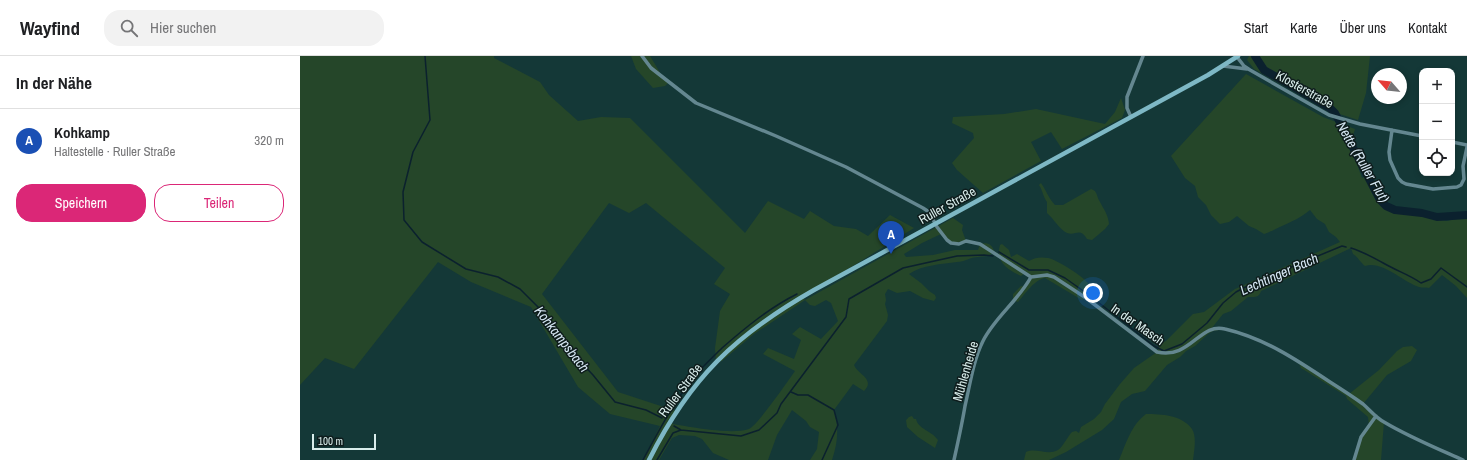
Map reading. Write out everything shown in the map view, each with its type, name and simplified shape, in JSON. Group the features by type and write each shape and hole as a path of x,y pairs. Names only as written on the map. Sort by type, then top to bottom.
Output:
{"main road":[{"name":"Ruller Straße","path":"649,460 670,420 692,390 716,362 738,341 769,317 935,223 1223,66 1238,56"}],"street":[{"path":"642,56 652,68 696,103 846,167 929,212 941,234 951,243 959,244 966,241 980,244 1031,277"},
{"path":"1131,117 1127,108 1127,97 1143,56"},
{"name":"Klosterstraße","path":"1238,56 1244,66 1250,70 1329,115 1419,135"},
{"name":"Klosterstraße","path":"1223,66 1238,67 1250,70"},
{"path":"1392,130 1389,152 1390,160 1398,178 1406,184 1437,189 1457,187 1461,185 1464,179 1463,166 1467,146 1455,143"},
{"name":"In der Masch","path":"1031,277 1047,275 1054,277 1086,298 1157,352 1170,353 1184,349 1205,332 1217,328 1225,329 1267,344 1298,361 1358,401 1376,416 1432,447 1463,460"},
{"name":"Mühlenheide","path":"954,460 969,389 983,341 1031,277"},
{"path":"1354,460 1362,437 1376,416"}],"green space":[{"path":"300,56 494,56 494,58 540,82 549,95 578,121 601,117 630,118 745,233 768,201 804,219 810,211 834,226 856,229 868,236 890,215 914,228 803,297 805,300 953,218 963,225 962,230 966,241 951,243 941,234 904,254 906,257 933,255 955,250 978,250 980,244 985,243 991,245 994,251 987,256 926,267 909,274 935,295 936,298 934,301 923,298 910,291 897,293 888,289 885,294 885,304 888,315 887,321 854,365 867,380 867,387 864,391 853,384 834,410 837,423 837,435 836,447 832,460 810,460 817,449 819,432 810,427 806,421 792,410 777,435 768,460 729,460 713,453 702,439 695,436 679,435 672,438 659,460 643,460 660,426 610,414 578,387 531,307 471,282 438,262 354,369 325,358 300,385","holes":["609,203 629,213 646,203 725,268 714,284 730,294 720,311 715,348 716,362 722,361 754,334 805,300 810,305 815,306 826,300 831,303 838,321 821,339 800,327 792,334 801,340 794,359 768,348 763,354 795,371 753,426 742,431 722,431 673,424 670,420 676,411 618,392 542,294"]},
{"path":"631,56 650,56 662,76 669,82 665,86 653,88 636,69"},
{"path":"1249,56 1370,56 1366,93 1358,120 1324,109 1254,69 1247,60"},
{"path":"1246,74 1323,117 1355,129 1350,145 1362,178 1367,175 1380,200 1386,206 1395,210 1422,213 1439,220 1447,221 1467,216 1467,298 1456,286 1442,275 1429,288 1419,287 1378,266 1365,266 1353,254 1351,248 1261,291 1258,296 1248,297 1231,311 1223,314 1211,329 1219,330 1208,334 1195,346 1167,365 1145,391 1132,394 1121,402 1114,419 1102,430 1066,452 1049,460 1024,460 1026,452 1034,450 1054,452 1060,449 1072,432 1076,431 1079,433 1081,427 1094,419 1101,412 1120,384 1134,368 1157,352 1160,344 1166,341 1193,314 1204,312 1235,289 1340,242 1329,232 1325,224 1317,219 1310,210 1296,219 1264,234 1249,226 1237,216 1229,222 1220,224 1211,215 1206,205 1198,197 1195,186 1185,178 1171,156"},
{"path":"1121,98 1125,110 1122,118 1062,149 1051,132 1031,142 1041,161 983,193 957,170 952,163 974,138 973,133 952,123 953,117 1004,114 1036,109 1105,124 1115,112"},
{"path":"1041,183 1055,205 1063,205 1091,189 1093,190 1096,192 1106,212 1109,224 1092,240 1087,239 1082,233 1067,233 1061,229 1047,213 1047,202 1039,185"},
{"path":"1002,244 1009,250 1011,257 1017,254 1029,261 1043,257 1060,263 1083,278 1093,289 1094,294 1082,300 1045,278 1034,284 1018,302 1013,300 1013,294 1021,286 1025,287 1031,277 1025,273 1021,276 1004,265 999,256 1000,245"},
{"path":"1412,346 1417,350 1411,361 1387,375 1363,404 1384,422 1381,460 1354,460 1361,437 1369,426 1368,417 1347,399 1346,396 1301,368 1298,361 1349,394 1379,370 1397,351 1403,347"},
{"path":"1146,414 1171,416 1188,424 1194,432 1195,444 1193,460 1119,460 1133,429"},
{"path":"912,416 922,428 938,440 935,448 918,437 907,427 906,420"}],"waterway":[{"name":"Kohkampsbach","path":"425,56 430,120 413,152 403,192 404,220 422,242 466,269 498,277 520,289 544,313 572,353 593,375 615,402 646,410 662,418"},
{"name":"Nette (Ruller Flut)","path":"1255,56 1264,70 1330,108 1335,113 1380,200 1386,206 1395,210 1422,213 1437,217 1467,215"},
{"name":"Lechtinger Bach","path":"999,252 1029,270 1048,270 1065,278 1154,346 1164,351 1182,344 1207,323 1223,303 1236,292 1255,282 1342,246 1346,247"},
{"name":"Lechtinger Bach","path":"1351,248 1369,255 1421,283 1431,279 1441,268 1467,287"},
{"name":"Lechtinger Bach","path":"674,426 681,430 741,436 759,430 777,413 781,404 846,317 849,299 903,268 957,256 993,256"},
{"path":"643,460 672,408 699,371 722,348 748,326 767,312 797,294"},
{"name":"Lechtinger Bach","path":"791,392 798,395 808,395 834,410 838,425 822,460"},
{"path":"657,460 673,433 681,430"}],"place":[{"name":"Kohkamp","path":"891,254"}]}
